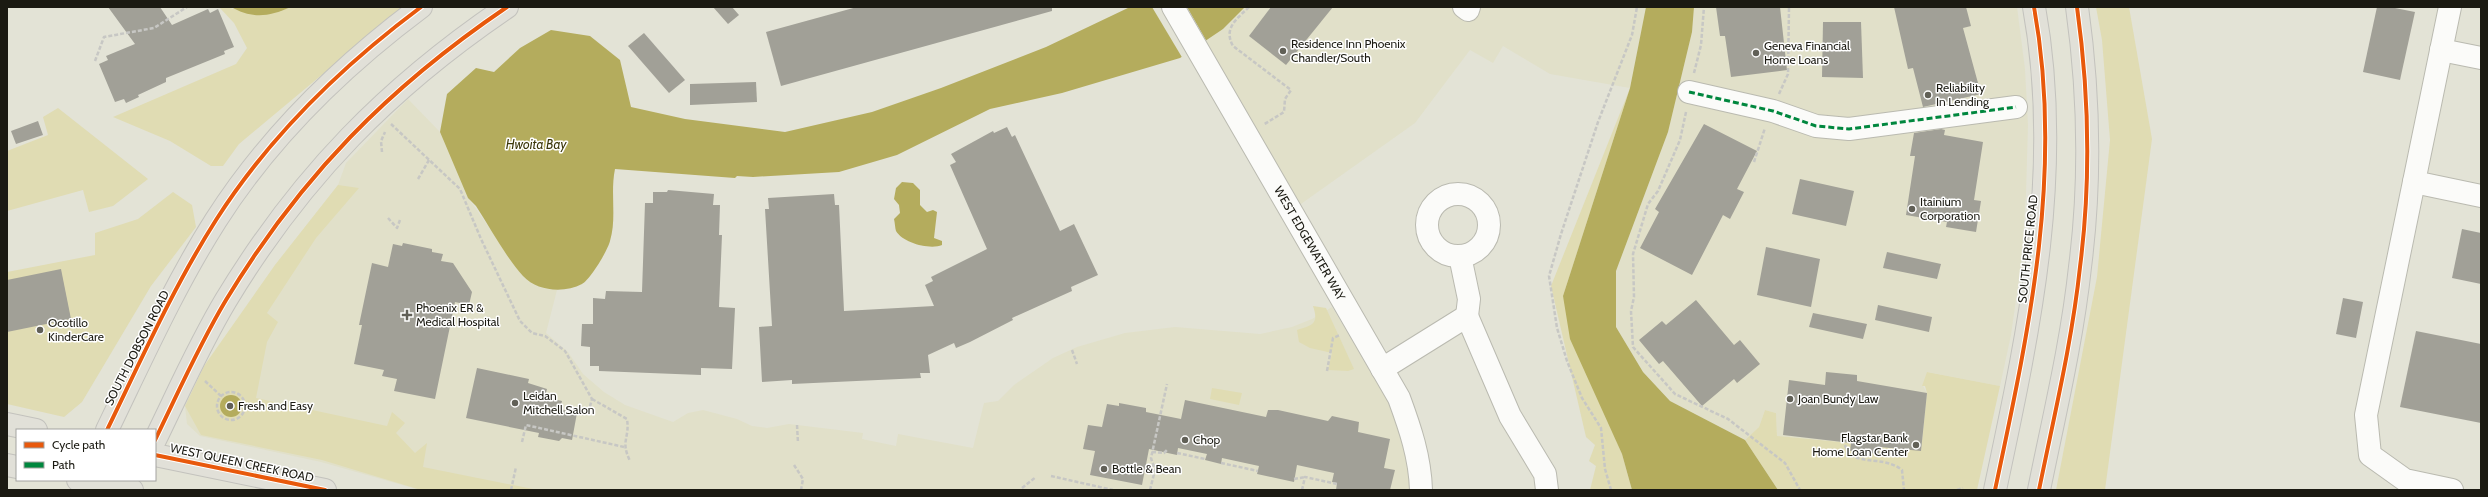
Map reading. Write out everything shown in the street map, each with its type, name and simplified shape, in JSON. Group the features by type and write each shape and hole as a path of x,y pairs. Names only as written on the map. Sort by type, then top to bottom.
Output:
{"main road":[{"name":"SOUTH DOBSON ROAD","path":"108,429 180,284 216,220 253,169 290,124 325,88 362,54 421,7"},
{"path":"156,438 198,351 226,300 263,243 299,194 344,142 420,70 507,7"},
{"name":"SOUTH PRICE ROAD","path":"1995,490 2029,325 2039,255 2046,137 2034,7"},
{"path":"2039,490 2070,338 2080,266 2086,194 2087,121 2082,45 2077,7"},
{"path":"7,424 31,429"},
{"name":"WEST QUEEN CREEK ROAD","path":"156,455 324,490"},
{"path":"80,483 131,490"}],"street":[{"name":"WEST EDGEWATER WAY","path":"1173,7 1200,51 1398,398 1410,428 1417,455 1420,490"},
{"path":"1464,7 1468,10 1469,7"},
{"path":"2450,7 2366,416 2370,455 2405,480 2452,490"},
{"path":"2441,50 2481,58"},
{"path":"1689,92 1771,111 1816,126 1850,130 2016,107"},
{"path":"2414,182 2481,195"},
{"path":"1460,256 1469,299 1467,316 1510,416 1545,474 1547,490"},
{"path":"1382,369 1467,316"}],"path":[{"path":"95,61 104,38 154,28 186,7"},
{"path":"1249,7 1232,25 1229,32 1230,40 1233,46 1291,90 1285,99 1284,112 1260,126"},
{"path":"1611,490 1605,469 1601,428 1582,398 1567,361 1557,328 1549,276 1560,234 1598,122 1632,35 1637,7"},
{"path":"1704,7 1701,45 1689,92 1680,140 1658,191 1648,204 1633,254 1634,297 1631,312 1633,347 1675,394 1728,420 1785,462 1800,490"},
{"path":"1754,162 1771,111 1788,74 1789,7"},
{"path":"382,152 381,142 390,122 460,189 481,239 520,321 532,333 545,336 565,351 592,399 627,419 628,428 624,447 630,461"},
{"path":"418,179 429,160"},
{"path":"388,218 396,228 400,220"},
{"path":"1327,371 1333,338 1340,336"},
{"path":"1072,350 1077,364"},
{"path":"203,378 221,396"},
{"path":"1150,490 1155,470 1151,458 1167,384"},
{"path":"234,392 242,397 245,406 242,415 229,420 221,416 217,408 221,396 234,392"},
{"path":"588,414 592,399"},
{"path":"522,442 526,425 624,447"},
{"path":"797,426 798,443"},
{"path":"1845,445 1848,454 1857,459 1894,464 1902,470 1904,490"},
{"path":"1152,452 1164,453 1167,450"},
{"path":"1177,452 1205,459"},
{"path":"1221,463 1258,471"},
{"path":"794,465 803,479 801,490"},
{"path":"511,490 516,467"},
{"path":"1051,476 1113,490"},
{"path":"1022,488 1036,477"},
{"path":"1302,490 1305,477"},
{"path":"1294,479 1305,477 1337,484"},
{"path":"1957,490 1964,488"}],"shaded area":[{"path":"219,7 243,11 272,12 291,7 403,7 239,144 223,166 211,166 170,141 113,117 236,64 247,48 234,23"},
{"path":"1245,7 1646,7 1630,88 1550,74 1503,46 1493,63 1470,50 1415,123 1291,211 1197,47 1223,29"},
{"path":"1694,7 2017,7 2025,69 2028,125 2026,194 2021,264 2011,335 2000,386 1928,372 1923,386 1927,393 1921,451 1881,441 1879,454 1851,443 1777,436 1776,413 1765,410 1759,427 1745,440 1670,401 1643,372 1616,327 1616,271 1668,132 1692,32"},
{"path":"2096,7 2129,7 2152,139 2105,490 2056,490 2097,277 2110,140 2102,40"},
{"path":"1630,88 1563,296 1601,405 1622,454 1632,490 1590,490 1596,466 1589,461 1595,445 1586,437 1551,286"},
{"path":"408,99 440,132 469,199 524,277 540,286 557,290 546,333 568,352 583,374 604,392 625,405 673,422 688,413 703,410 737,419 752,426 767,428 789,424 863,433 862,439 896,446 898,434 973,448 984,403 998,401 1014,385 1053,358 1077,347 1125,333 1175,327 1260,334 1292,327 1312,319 1332,307 1391,406 1404,442 1411,490 420,490 321,462 200,436 187,424 185,406 205,368 275,265 338,185 346,163"},
{"path":"58,108 148,179 113,206 89,212 83,190 7,211 7,151 48,135 43,117"},
{"path":"338,185 359,188 316,238 267,313 278,322 267,342 256,398 387,426 392,412 405,423 396,433 415,453 427,443 423,467 538,490 421,490 322,460 201,435 185,406 204,366 275,265"},
{"path":"173,192 192,205 196,227 151,286 82,402 64,417 7,404 7,272 95,255 95,233 138,219"},
{"path":"1313,306 1326,308 1354,369 1348,371 1328,370 1332,353 1310,348 1299,342 1297,330 1311,325 1315,320"},
{"path":"1927,372 2000,386 1977,490 1778,490 1745,440 1759,427 1765,410 1776,413 1777,436 1851,443 1879,454 1881,440 1921,451 1927,393 1925,386 1922,386"},
{"path":"1212,388 1242,393 1239,405 1210,399"}],"water":[{"path":"231,7 291,7 268,15 254,15"},
{"name":"Hwoita Bay","path":"1130,7 1245,7 1223,29 1180,58 1062,93 990,109 897,155 839,172 753,177 737,176 735,178 615,169 613,187 613,223 609,245 589,277 582,284 568,289 560,290 544,288 536,285 523,276 516,268 476,206 468,198 440,132 447,94 476,68 494,72 520,48 551,30 590,36 620,60 631,107 685,119 785,132 872,112 941,88 1046,47"},
{"path":"1646,7 1694,7 1692,32 1668,132 1616,271 1616,327 1643,372 1670,401 1745,440 1778,490 1632,490 1622,454 1570,339 1563,296 1630,88"},
{"path":"902,182 913,183 920,190 920,205 927,212 933,210 937,212 934,238 942,241 942,245 931,247 910,242 904,239 896,231 894,219 900,213 899,205 894,199 896,188"},
{"path":"231,395 235,396 241,402 241,410 235,416 231,417 227,416 221,410 220,406 221,402 227,396"}],"pier":[{"path":"1152,7 1187,7 1207,42 1183,59"}],"building":[{"path":"108,7 160,7 172,25 208,9 210,13 218,9 234,47 224,51 225,54 166,78 166,82 138,95 139,97 126,103 124,99 115,102 99,64 108,60 106,56 135,44"},
{"path":"713,7 732,7 739,15 728,24"},
{"path":"857,7 1052,7 1052,11 781,86 766,32"},
{"name":"Residence Inn Phoenix Chandler/South","path":"1271,7 1333,7 1286,65 1249,36"},
{"name":"Geneva Financial Home Loans","path":"1716,7 1780,7 1787,70 1731,77 1725,36 1720,36"},
{"path":"1894,7 1966,7 1971,26 1963,28 1981,94 1923,107 1913,68 1908,69"},
{"path":"2377,7 2390,7 2415,12 2400,80 2363,72"},
{"path":"1823,22 1861,22 1863,78 1822,77"},
{"path":"644,33 685,80 669,93 628,46"},
{"path":"756,82 757,102 690,105 690,84"},
{"path":"38,121 43,135 16,144 11,131"},
{"path":"1704,124 1757,151 1737,189 1744,192 1730,219 1723,215 1692,275 1640,248 1659,212 1655,209"},
{"path":"1007,127 1012,137 1015,135 1060,231 1074,224 1098,275 1071,287 1072,291 1012,318 1013,320 970,342 956,348 954,343 928,355 930,373 920,373 921,378 792,384 792,380 762,382 759,327 772,326 765,209 769,209 768,198 834,194 835,205 839,205 844,311 934,306 925,285 933,281 931,277 987,249 950,165 956,162 951,154 993,131 994,133"},
{"path":"1941,129 1945,130 1944,135 1983,142 1974,200 1981,201 1976,232 1946,227 1947,222 1906,215 1915,156 1910,156 1914,133"},
{"path":"1800,179 1854,191 1846,226 1792,214"},
{"path":"668,190 714,194 713,205 720,205 719,235 722,235 719,307 735,308 732,369 701,368 701,375 599,371 599,366 590,366 590,347 581,346 582,324 593,324 593,298 605,299 606,291 642,292 645,203 653,203 653,192 667,192"},
{"path":"2462,229 2481,233 2481,284 2452,278"},
{"name":"Phoenix ER & Medical Hospital","path":"403,243 432,249 432,252 443,254 441,261 453,263 472,292 469,305 455,302 435,399 394,391 397,379 382,376 384,370 354,364 362,325 359,325 372,263 388,267 393,244 402,246"},
{"path":"1766,247 1820,259 1811,307 1757,295"},
{"path":"1887,252 1941,264 1937,279 1883,268"},
{"path":"61,269 71,319 7,332 7,280"},
{"path":"2343,298 2363,302 2356,338 2336,334"},
{"path":"1696,300 1734,345 1740,340 1760,364 1737,383 1734,379 1702,406 1663,361 1659,364 1639,340 1662,321 1666,325"},
{"path":"1878,305 1932,317 1929,332 1875,320"},
{"path":"1813,313 1867,324 1863,339 1809,327"},
{"path":"2416,331 2481,344 2481,423 2400,407"},
{"name":"Leidan Mitchell Salon","path":"477,368 529,379 528,383 547,389 545,397 562,401 560,409 577,413 572,440 562,438 559,441 538,437 539,433 466,418"},
{"path":"1826,372 1857,375 1857,381 1927,393 1921,451 1880,447 1879,454 1850,451 1851,443 1783,435 1789,380 1825,385"},
{"path":"1185,400 1266,417 1268,410 1278,410 1328,421 1332,416 1359,422 1358,432 1390,439 1384,468 1395,470 1390,490 1336,490 1337,483 1332,482 1334,473 1297,465 1294,482 1257,474 1259,466 1222,458 1221,464 1205,460 1207,454 1178,448 1177,455 1149,449 1142,485 1090,475 1095,451 1083,449 1088,425 1102,427 1107,404 1119,406 1119,403 1146,408 1146,412 1181,419"}],"marked path":[{"path":"1689,92 1773,111 1816,126 1849,129 2016,107"}],"cycle path":[{"path":"107,429 158,324 186,271 216,220 237,189 283,132 335,78 421,7"},
{"path":"156,438 216,317 255,255 285,213 350,137 386,102 464,37 507,7"},
{"path":"1995,490 2020,370 2030,310 2044,190 2045,129 2042,68 2034,7"},
{"path":"2039,490 2077,295 2084,235 2087,170 2086,104 2077,7"},
{"path":"156,455 325,490"}],"place":[{"name":"Residence Inn Phoenix Chandler/South","path":"1283,51"},
{"name":"Geneva Financial Home Loans","path":"1756,53"},
{"name":"Reliability In Lending","path":"1928,95"},
{"name":"Itainium Corporation","path":"1912,209"},
{"name":"Phoenix ER & Medical Hospital","path":"407,315"},
{"name":"Ocotillo KinderCare","path":"40,330"},
{"name":"Joan Bundy Law","path":"1790,399"},
{"name":"Leidan Mitchell Salon","path":"515,403"},
{"name":"Fresh and Easy","path":"230,406"},
{"name":"Chop","path":"1185,440"},
{"name":"Flagstar Bank Home Loan Center","path":"1916,445"},
{"name":"Bottle & Bean","path":"1104,469"}]}
